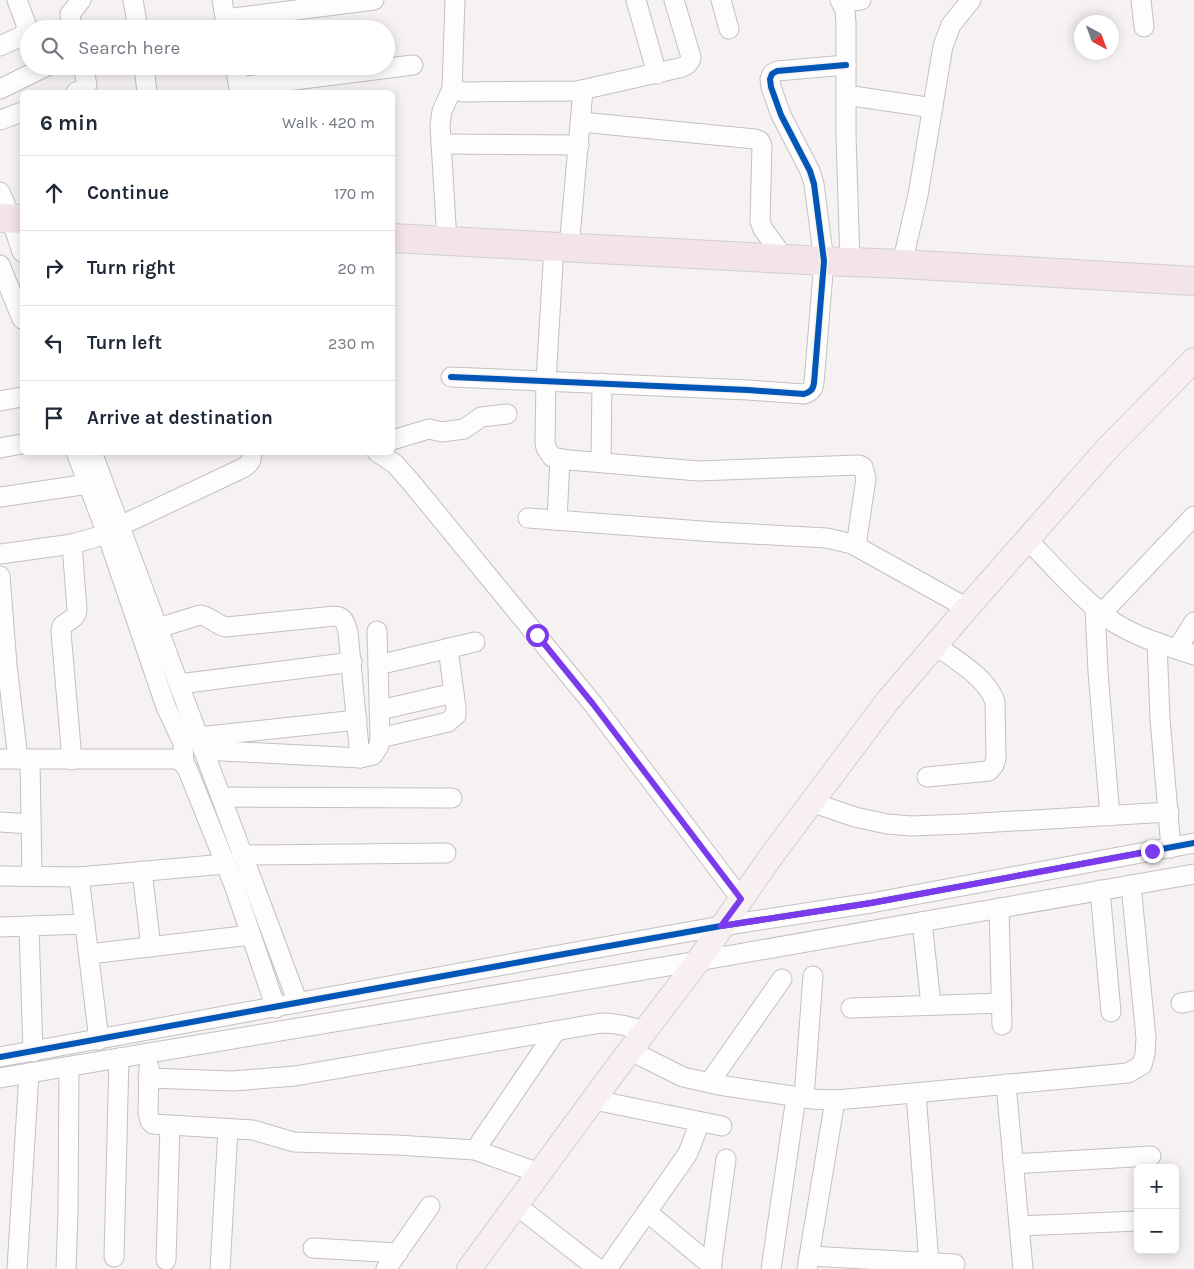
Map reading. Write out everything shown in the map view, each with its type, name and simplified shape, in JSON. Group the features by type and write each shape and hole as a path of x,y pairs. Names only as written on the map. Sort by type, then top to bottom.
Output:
{"highway":[{"path":"395,238 1194,281"}],"main road":[{"path":"469,1269 886,702 1106,450 1194,360"}],"street":[{"path":"17,0 24,20"},
{"path":"71,20 70,14 81,0"},
{"path":"133,0 136,20"},
{"path":"222,0 225,20"},
{"path":"251,20 374,0"},
{"path":"447,241 441,116 452,89 455,0"},
{"path":"636,0 657,74"},
{"path":"452,89 463,92 583,90 686,66 691,57 674,0"},
{"path":"721,0 729,28"},
{"path":"902,264 918,195 946,35 957,16 971,0"},
{"path":"1142,0 1144,27"},
{"path":"848,1 845,10 850,262"},
{"path":"0,46 20,37"},
{"path":"395,67 412,65"},
{"path":"451,376 804,394 810,392 814,383 824,261 814,184 810,171 781,115 770,79 772,74 777,71 846,65"},
{"path":"0,89 29,75"},
{"path":"80,90 87,85 85,75"},
{"path":"145,75 147,90"},
{"path":"237,75 240,90 343,75"},
{"path":"583,90 579,145 561,247 546,380 546,448 552,457 560,459 698,471 859,465 863,467 866,478 856,546"},
{"path":"846,95 933,108"},
{"path":"0,120 20,113"},
{"path":"581,122 760,141 762,146 760,221 763,229 784,258"},
{"path":"441,144 579,145"},
{"path":"0,192 20,246"},
{"path":"0,265 20,314"},
{"path":"601,462 602,383"},
{"path":"0,401 20,396"},
{"path":"395,439 429,429 442,432 464,429 481,417 507,414"},
{"path":"0,448 20,444"},
{"path":"77,455 88,484 114,530 158,628 298,1003"},
{"path":"93,455 166,707 183,743 184,764 225,864 276,1008"},
{"path":"0,554 72,544 114,530 244,468 251,460 252,455"},
{"path":"382,455 395,464 410,481 593,704 741,899"},
{"path":"557,520 560,459"},
{"path":"0,496 88,484"},
{"path":"1110,816 1098,672 1098,610 1194,516"},
{"path":"528,518 842,540 967,608"},
{"path":"1028,540 1098,610 1130,631 1185,652 1194,622"},
{"path":"72,544 77,615 62,626 61,632 72,760"},
{"path":"0,576 16,759 31,824 32,876"},
{"path":"158,628 200,615 206,616 221,626 226,627 338,616 342,618 346,622 352,662 360,758"},
{"path":"201,744 360,758 373,755 376,752 380,738 377,630"},
{"path":"378,665 474,642"},
{"path":"1157,642 1160,719 1170,848"},
{"path":"927,777 989,771 994,765 996,758 995,702 992,694 982,681 935,645"},
{"path":"380,738 448,722 453,719 456,715 456,708 448,648"},
{"path":"179,684 352,662"},
{"path":"380,710 454,692"},
{"path":"201,744 357,720"},
{"path":"16,759 175,759 184,764"},
{"path":"221,797 452,798"},
{"path":"811,802 855,817 899,825 963,824 1168,812"},
{"path":"0,822 31,824"},
{"path":"0,1078 149,1054 710,943 871,903 1194,843"},
{"path":"242,855 446,853"},
{"path":"0,876 79,876 225,864"},
{"path":"142,871 151,947"},
{"path":"0,1058 298,1003 710,943 922,922 1194,874"},
{"path":"79,876 99,1040"},
{"path":"631,1051 683,1076 800,1098 834,1100 1128,1073 1142,1065 1146,1038 1131,885"},
{"path":"1100,890 1111,1012"},
{"path":"999,908 1002,1025"},
{"path":"922,922 931,1005"},
{"path":"0,927 85,924"},
{"path":"30,927 32,1052"},
{"path":"89,954 251,935"},
{"path":"771,1269 800,1098 813,976"},
{"path":"708,1082 782,979"},
{"path":"851,1008 1002,1003"},
{"path":"148,1078 233,1080 295,1076 602,1023 616,1023 645,1032"},
{"path":"475,1150 556,1031"},
{"path":"149,1054 150,1121 153,1124 253,1130 294,1142 397,1145 475,1150 539,1173"},
{"path":"114,1257 119,1058"},
{"path":"66,1269 69,1067"},
{"path":"17,1269 29,1073"},
{"path":"1006,1084 1022,1269"},
{"path":"916,1093 929,1263"},
{"path":"594,1100 722,1126"},
{"path":"834,1100 808,1263 872,1265 955,1264"},
{"path":"607,1269 688,1152 700,1122"},
{"path":"166,1260 170,1126"},
{"path":"220,1269 228,1129"},
{"path":"1013,1164 1151,1156"},
{"path":"711,1267 726,1159"},
{"path":"516,1205 598,1269"},
{"path":"386,1269 430,1206"},
{"path":"647,1212 711,1267"},
{"path":"1019,1226 1134,1221"},
{"path":"313,1248 398,1253"}],"cycle path":[{"path":"451,377 804,394 810,391 814,383 824,261 814,184 810,171 781,115 770,79 772,74 777,71 846,65"},
{"path":"0,1057 721,926 871,903 1194,843"}],"route":[{"path":"537,635 593,704 741,899 721,926 871,903 1152,851"}]}
